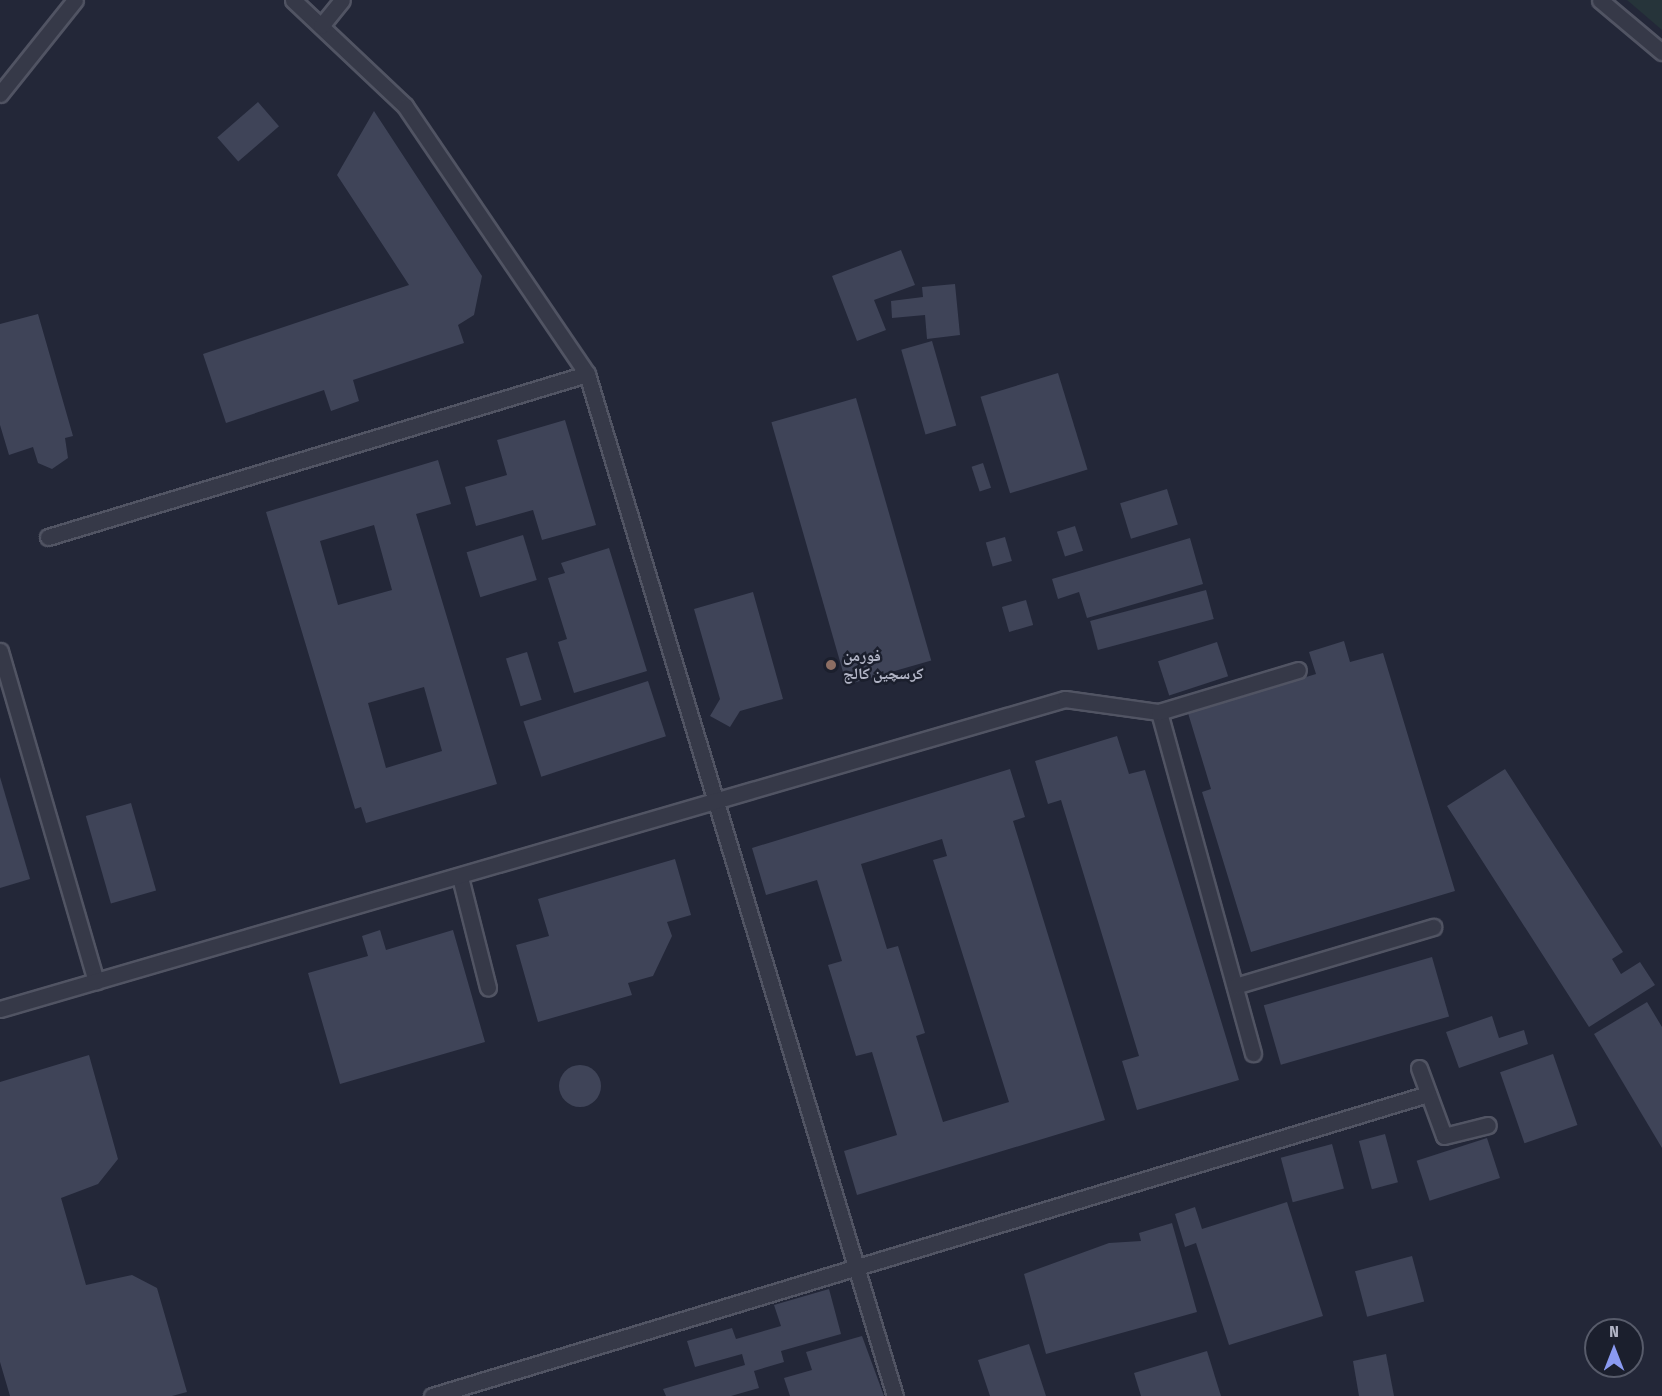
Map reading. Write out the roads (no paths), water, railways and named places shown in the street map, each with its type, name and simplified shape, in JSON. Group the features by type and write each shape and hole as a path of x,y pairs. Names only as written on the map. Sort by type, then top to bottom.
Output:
{"lane":[{"path":"0,94 75,0"},
{"path":"293,0 405,106 587,374 719,804 855,1269 895,1396"},
{"path":"321,26 342,0"},
{"path":"1600,0 1662,52"},
{"path":"48,537 587,374"},
{"path":"0,651 96,981"},
{"path":"0,1009 719,804 1065,699 1159,712 1298,670"},
{"path":"1159,712 1253,1053"},
{"path":"460,877 488,988"},
{"path":"1235,986 1433,927"},
{"path":"1419,1068 1444,1136 1488,1125"},
{"path":"432,1396 1428,1094"}],"place":[{"name":"فورمن کرسچین کالج","path":"831,665"}]}
